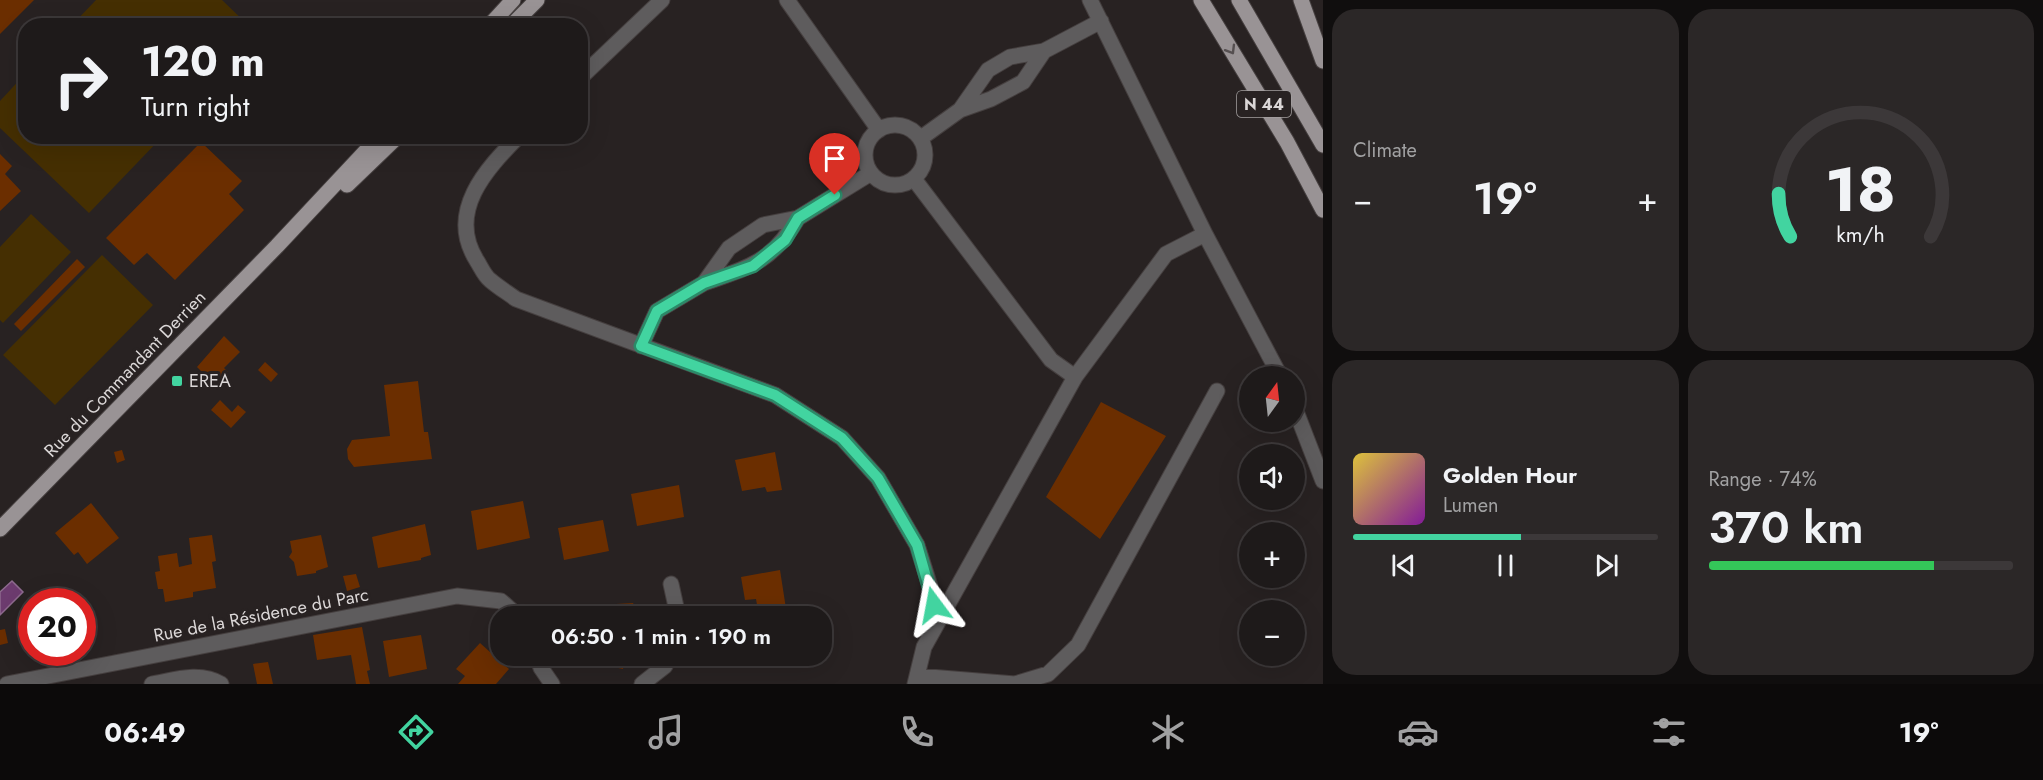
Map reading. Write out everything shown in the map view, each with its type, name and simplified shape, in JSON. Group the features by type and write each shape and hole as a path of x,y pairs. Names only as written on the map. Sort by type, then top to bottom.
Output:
{"main road":[{"path":"496,18 513,0"},
{"path":"519,18 537,0"},
{"name":"N 44","path":"1201,0 1287,142 1323,210"},
{"name":"N 44","path":"1239,0 1323,146"},
{"path":"1301,0 1323,61"},
{"name":"Rue du Commandant Derrien","path":"0,529 277,246 373,144"},
{"name":"Rue du Commandant Derrien","path":"277,246 390,144"}],"street":[{"path":"588,70 662,0"},
{"path":"788,0 879,130"},
{"path":"1090,0 1205,234 1275,366"},
{"path":"960,110 988,70 1010,57 1044,51 1101,21"},
{"path":"921,138 960,110 992,99 1023,82 1044,51"},
{"path":"892,125 903,126 921,138 926,158 923,168 914,179 898,185 888,184 871,173 865,154 867,144 879,130 892,125"},
{"path":"511,144 490,165 471,197 464,219 470,251 488,279 516,299 775,395 842,438 878,478 917,545 930,586 937,624"},
{"path":"704,283 729,248 737,242 763,225 798,218 871,173"},
{"path":"914,179 1051,360 1075,377"},
{"path":"641,346 657,311 704,283 753,266 785,240 798,218"},
{"path":"1205,234 1166,254 1075,377 924,647 916,680 1015,684 1048,674 1078,645 1218,391"},
{"path":"1304,432 1323,481"},
{"path":"671,584 676,606"},
{"name":"Rue de la Résidence du Parc","path":"7,684 458,597 501,601 507,606"},
{"path":"540,666 552,684"},
{"path":"642,684 665,666"},
{"path":"152,684 193,677 214,680 221,684"}],"shaded area":[{"path":"96,0 222,0 241,18 79,18"},
{"path":"18,82 18,144 155,144 89,213 0,128 0,101"},
{"path":"31,214 71,252 3,323 0,320 0,247"},
{"path":"102,255 153,305 55,405 3,355"},
{"path":"12,581 19,588 18,597 0,615 0,592"}],"building":[{"path":"0,0 34,0 0,34"},
{"path":"199,144 203,144 242,181 229,194 244,210 175,280 147,253 134,265 106,238"},
{"path":"0,154 12,166 5,174 21,191 0,211"},
{"path":"77,259 85,267 21,331 14,324"},
{"path":"224,336 240,352 224,368 228,372 214,385 208,386 196,376 201,371 197,367"},
{"path":"265,362 278,374 271,382 258,370"},
{"path":"418,381 424,432 428,432 432,459 354,467 348,459 347,449 352,440 390,436 384,385"},
{"path":"220,400 232,412 238,405 246,412 231,428 211,410"},
{"path":"1101,402 1166,436 1100,539 1046,497"},
{"path":"122,450 125,460 117,463 114,452"},
{"path":"775,452 782,490 767,492 765,487 742,491 735,460"},
{"path":"679,485 684,517 637,526 631,494"},
{"path":"523,501 530,538 477,550 471,511"},
{"path":"91,503 119,538 87,564 78,552 74,555 55,533"},
{"path":"603,520 609,551 564,560 558,528"},
{"path":"425,524 431,555 421,560 378,568 372,537"},
{"path":"212,535 216,561 212,562 216,588 193,592 193,597 165,602 163,589 158,589 155,572 160,571 158,556 177,553 179,567 192,564 189,538"},
{"path":"321,535 328,567 316,573 297,576 294,562 289,557 292,552 290,541"},
{"path":"780,570 786,606 757,606 756,599 745,600 741,577"},
{"path":"356,574 360,587 347,591 343,576"},
{"path":"633,603 634,606 616,606 616,604"},
{"path":"362,627 370,670 367,671 370,684 356,684 351,655 317,660 313,635"},
{"path":"5,629 8,643 0,645 0,630"},
{"path":"421,635 427,669 389,677 383,641"},
{"path":"480,643 490,652 490,666 506,666 509,669 496,684 458,684 465,676 456,669"},
{"path":"268,662 273,684 257,684 253,664"}],"place":[{"name":"EREA","path":"177,381"}],"route":[{"path":"835,195 798,218 785,240 753,266 704,283 657,311 641,346 775,395 842,438 878,478 917,545 934,605"}]}
